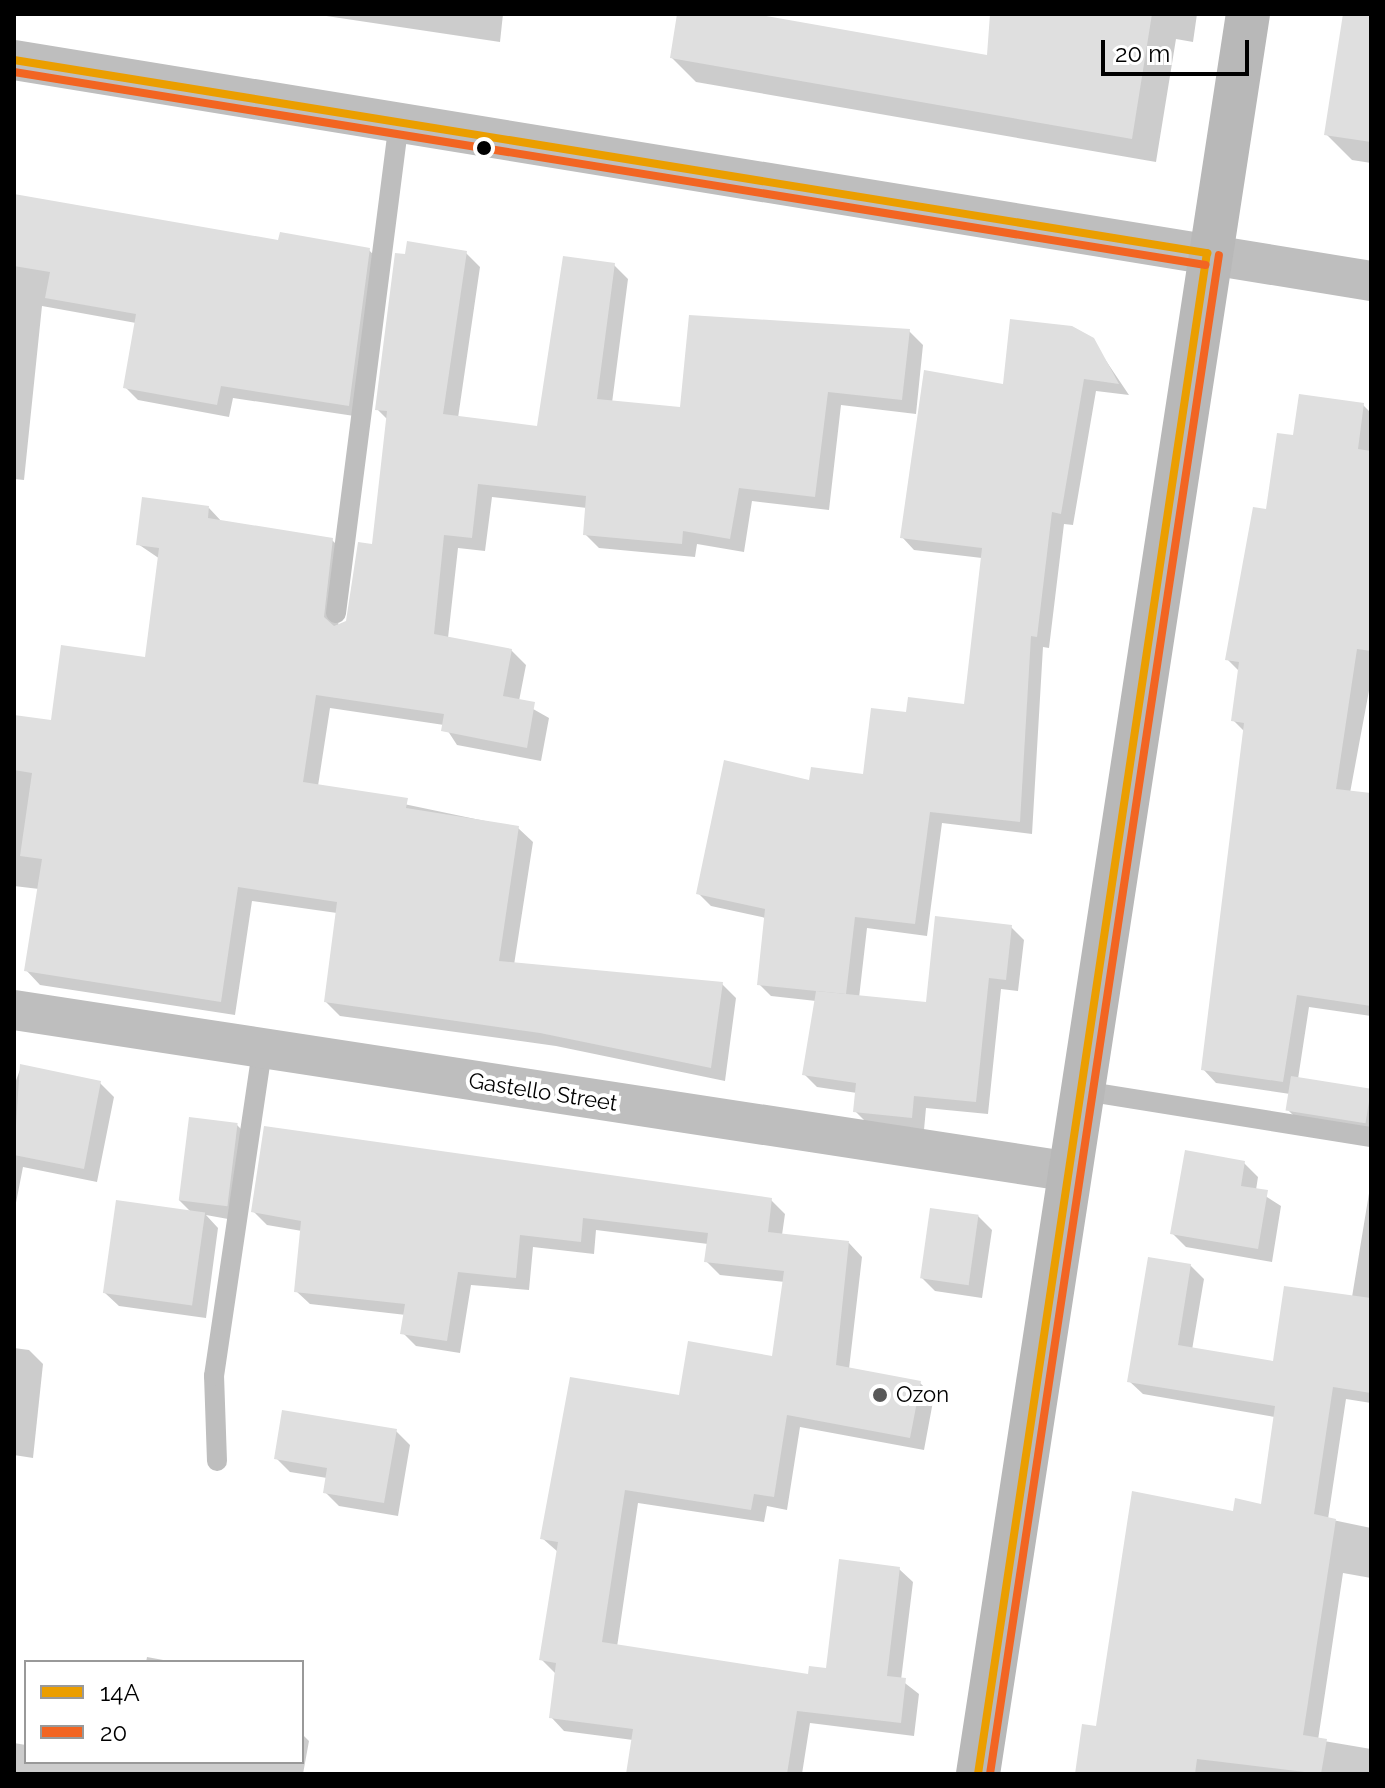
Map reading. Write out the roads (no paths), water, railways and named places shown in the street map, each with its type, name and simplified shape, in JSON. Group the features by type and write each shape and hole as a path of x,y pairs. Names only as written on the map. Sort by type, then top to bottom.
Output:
{"street":[{"path":"978,1774 1072,1172 1207,253 1248,14"},
{"path":"14,60 1371,281"},
{"name":"Gastello Street","path":"14,1010 1072,1172"}],"lane":[{"path":"336,613 399,122"},
{"path":"217,1461 214,1376 262,1050"},
{"path":"1084,1091 1371,1137"}],"place":[{"name":"Ozon","path":"880,1395"}]}
